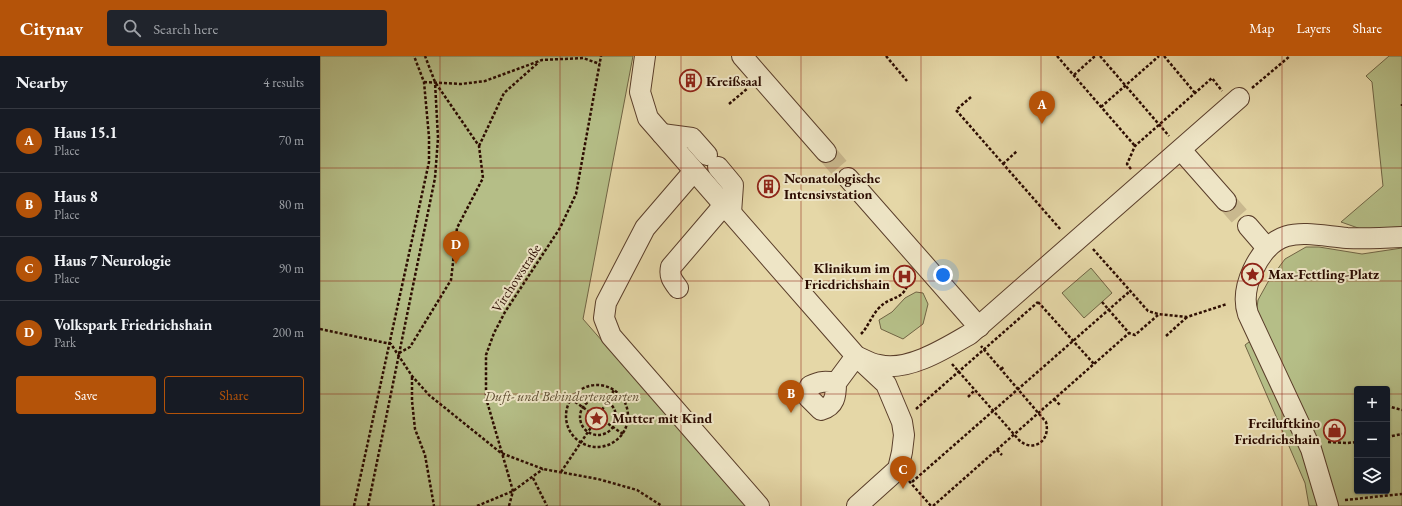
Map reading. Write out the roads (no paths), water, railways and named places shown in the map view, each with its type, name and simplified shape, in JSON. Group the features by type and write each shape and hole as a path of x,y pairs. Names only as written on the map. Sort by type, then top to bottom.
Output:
{"lane":[{"path":"645,56 640,92 648,118 852,351 886,384 902,422 904,476 857,506"},
{"path":"742,56 826,152"},
{"path":"852,351 879,366 900,366 941,351 974,330 1025,287 1239,98"},
{"path":"662,134 692,138 733,185 727,209 671,266 671,280 678,288"},
{"path":"1181,150 1226,200"},
{"path":"694,171 645,228 606,304 604,318 611,336 758,506"},
{"path":"848,178 914,253 974,330"},
{"path":"1248,226 1268,248"},
{"path":"1334,503 1311,449 1269,361 1244,304 1247,283 1259,257 1280,238 1295,233 1348,238 1402,237"},
{"path":"836,383 852,351"}],"tunnel":[{"path":"826,152 848,178"},
{"path":"1226,201 1248,226"}],"place":[{"name":"Kreißsaal","path":"691,81"},
{"name":"Haus 15.1","path":"1042,124"},
{"name":"Neonatologische Intensivstation","path":"768,186"},
{"name":"Volkspark Friedrichshain","path":"456,264"},
{"name":"Max-Fettling-Platz","path":"1252,274"},
{"name":"Klinikum im Friedrichshain","path":"905,276"},
{"name":"Haus 8","path":"791,413"},
{"name":"Mutter mit Kind","path":"597,418"},
{"name":"Freiluftkino Friedrichshain","path":"1335,431"},
{"name":"Haus 7 Neurologie","path":"903,489"}],"park label":[{"name":"Duft- und Behindertengarten","path":"562,396"}]}
